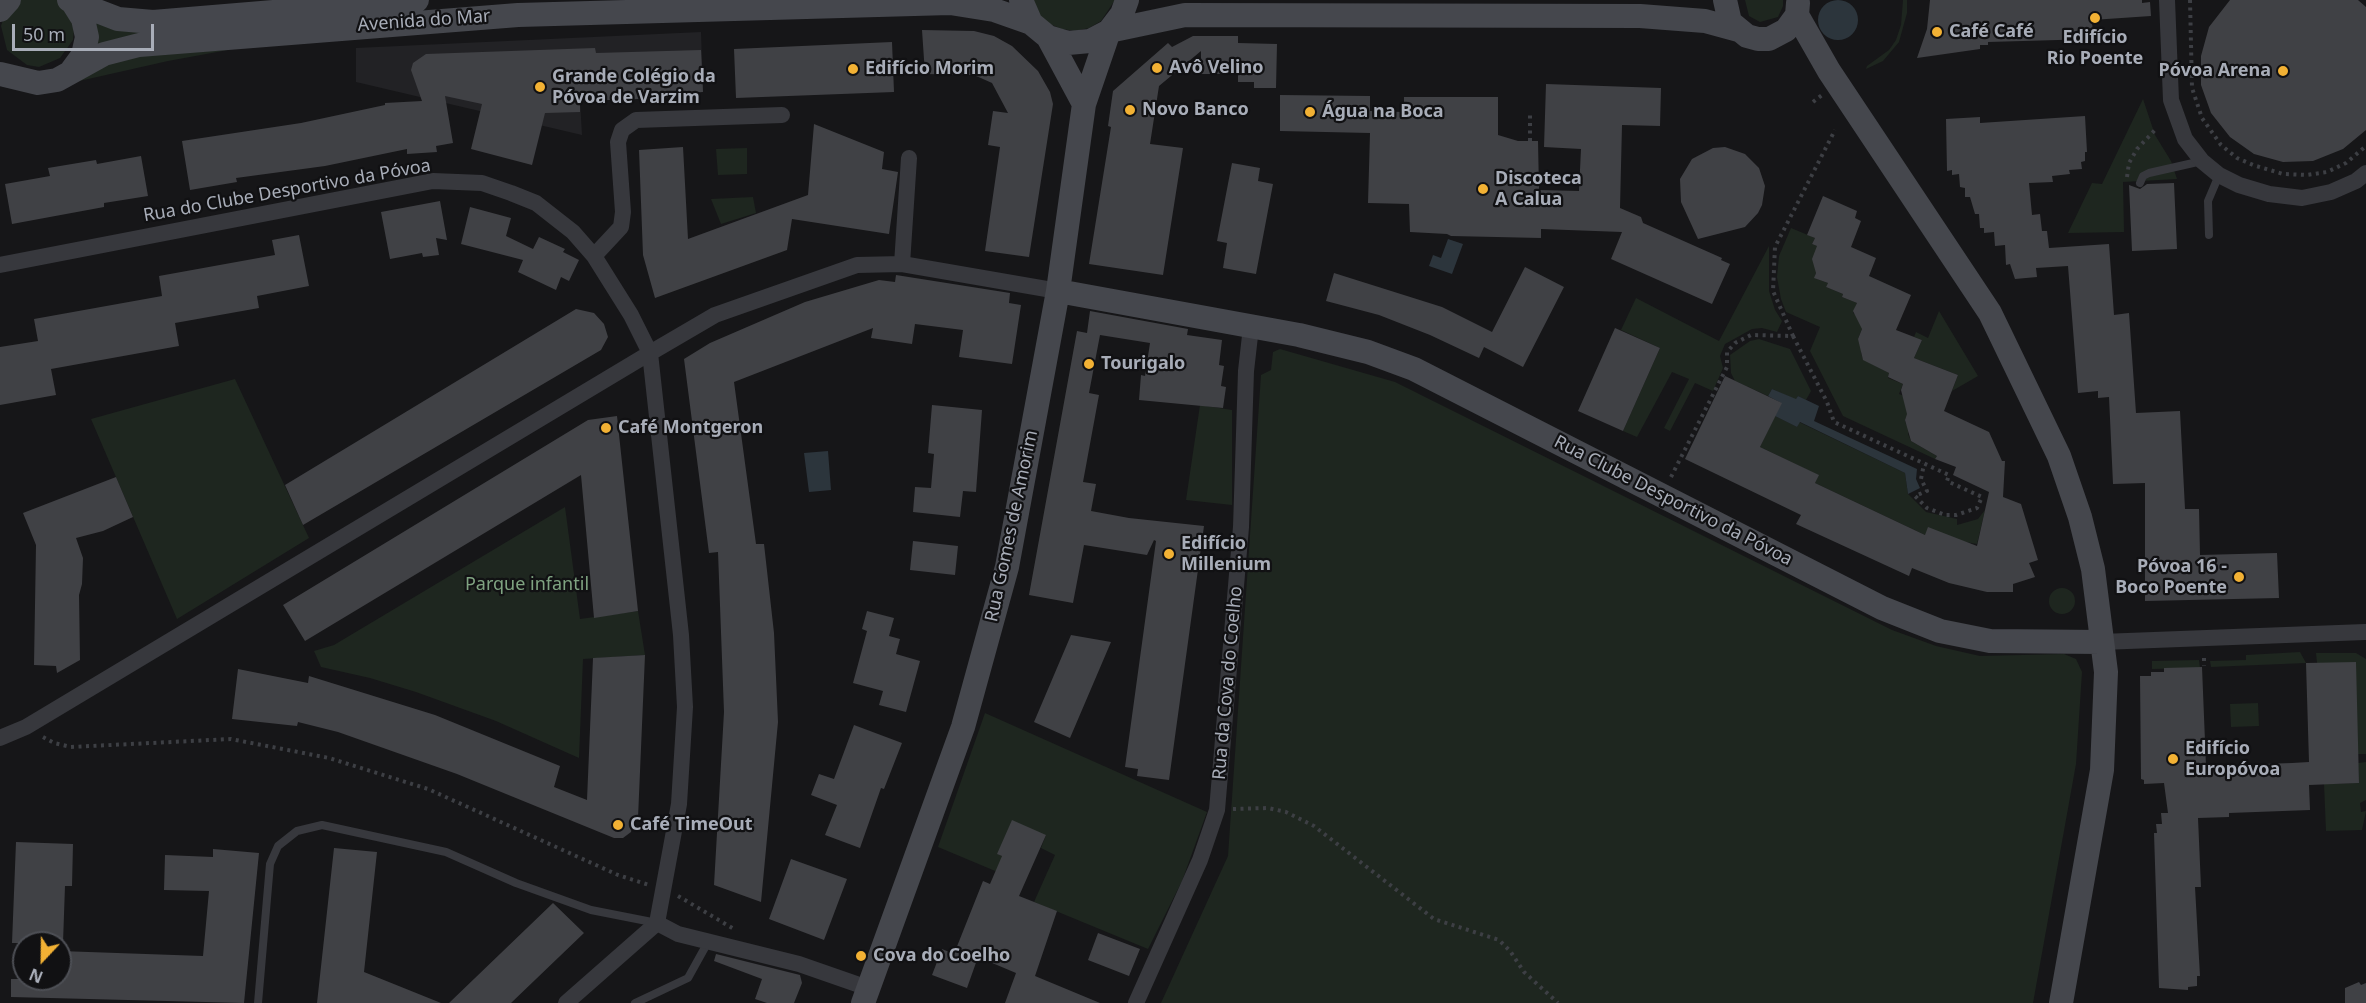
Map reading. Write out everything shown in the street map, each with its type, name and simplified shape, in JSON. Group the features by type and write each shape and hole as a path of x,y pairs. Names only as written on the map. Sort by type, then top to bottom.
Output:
{"main road":[{"name":"Avenida do Mar","path":"71,2 136,22 294,5 407,0"},
{"path":"1020,0 1084,104"},
{"name":"Rua Gomes de Amorim","path":"866,995 966,716 1007,567 1058,291 1084,104 1109,31 1122,14 1126,0"},
{"path":"1725,0 1726,13 1738,30"},
{"name":"Avenida do Mar","path":"71,2 83,19 87,37 83,55 72,70"},
{"name":"Avenida do Mar","path":"0,61 10,76 38,83 57,80 105,54 139,45 518,15 950,3 994,10 1068,43 1090,41 1109,31 1185,15 1640,16 1705,21 1738,30 1747,36 1769,39 1795,48 1829,71"},
{"path":"1769,39 1786,30 1798,7"},
{"path":"1798,7 1829,71 1990,313 2059,456 2080,517 2093,569 2106,672 2102,770 2061,1003"},
{"path":"1058,291 1251,327"},
{"name":"Rua Clube Desportivo da Póvoa","path":"1251,327 1368,352 1414,369 1882,608 1940,631 1990,641 2102,642"}],"street":[{"path":"2167,0 2170,100 2185,139 2202,161 2219,175 2239,185 2269,194 2302,198 2331,192 2356,181 2366,173"},
{"path":"594,256 621,227 623,212 618,142 622,130 636,120 782,115"},
{"path":"902,264 909,158"},
{"name":"Rua do Clube Desportivo da Póvoa","path":"0,265 433,182 482,183 536,203 573,232 594,256 631,315 650,352"},
{"path":"0,738 26,727 715,315 857,265 902,264 1058,291"},
{"name":"Rua da Cova do Coelho","path":"1136,1003 1200,861 1217,810 1241,527 1246,371 1251,327"},
{"path":"566,1003 657,923 661,890 679,804 685,706 673,555 650,352"},
{"path":"2102,642 2366,632"},
{"path":"657,923 678,934 799,964 866,995"}],"lane":[{"path":"2140,183 2143,176 2149,173 2202,161"},
{"path":"2209,235 2208,201 2219,175"},
{"path":"258,1003 270,864 278,846 297,831 322,825 446,852 516,883 591,910 657,923"},
{"path":"635,1003 688,978 708,942"}],"path":[{"path":"2190,0 2192,88 2202,118 2221,145 2237,158 2253,165 2283,174 2307,175 2327,172 2346,163 2366,146"},
{"path":"1530,113 1530,141"},
{"path":"1835,130 1775,247 1773,291 1792,336 1827,402 1834,422 1949,475 1947,481 1982,496 1977,508 1956,515 1927,508 1916,496 1927,491 1922,479 1924,464"},
{"path":"2127,186 2129,163 2137,149 2155,130"},
{"path":"1671,477 1727,367 1727,352 1735,343 1751,335 1792,336"},
{"path":"2204,658 2204,666"},
{"path":"26,727 54,743 71,747 231,739 329,758 428,789 618,875 680,897 746,936 749,951"},
{"path":"1217,810 1268,808 1286,812 1314,826 1434,919 1499,940 1510,951 1524,972 1558,1003"}],"shaded area":[{"path":"1838,0 1852,6 1858,20 1852,34 1838,40 1824,34 1818,20 1824,6"},
{"name":"Grande Colégio da Póvoa de Varzim","path":"701,32 703,92 669,94 669,98 580,100 582,135 356,82 356,48"},
{"path":"1448,239 1463,244 1452,274 1429,266 1433,255 1441,258"},
{"path":"1772,389 1796,399 1798,396 1819,406 1814,421 1917,469 1916,479 1920,488 1908,494 1905,473 1800,422 1797,427 1775,416 1781,403 1768,396"},
{"path":"828,451 831,490 809,492 804,453"}],"green space":[{"path":"18,0 58,0 66,8 74,29 73,40 60,58 39,67 27,65 7,50 1,26 5,14"},
{"path":"1031,0 1115,0 1101,21 1089,28 1075,31 1047,23 1036,12"},
{"path":"1745,0 1783,0 1783,6 1778,17 1760,22 1749,16"},
{"path":"1903,0 1907,0 1907,13 1899,42 1883,61 1866,69 1889,50 1896,40 1901,25"},
{"path":"95,21 164,29 96,46"},
{"path":"228,50 168,61 66,84 125,55"},
{"path":"2143,99 2155,135 2171,161 2177,179 2123,182 2124,232 2068,233 2092,183 2102,184"},
{"path":"747,148 747,174 718,175 716,149"},
{"path":"753,197 756,213 721,224 711,199"},
{"path":"1791,228 1815,238 1812,244 1817,246 1819,266 1815,275 1817,279 1828,283 1826,287 1843,294 1842,297 1857,303 1853,313 1860,317 1863,326 1858,339 1864,345 1861,353 1863,359 1889,373 1888,378 1903,384 1899,394 1907,397 1910,408 1905,420 1906,424 1911,427 1908,434 1911,441 1937,456 1935,459 1843,416 1810,351 1820,327 1786,312 1781,299 1777,277 1779,256"},
{"path":"1769,246 1769,291 1775,310 1782,321 1777,332 1762,328 1752,329 1725,344 1720,356 1723,368 1713,391 1695,383 1670,431 1664,428 1689,379 1672,372 1637,437 1623,431 1660,348 1621,330 1636,298 1719,341"},
{"path":"1939,311 1978,376 1952,391 1958,375 1914,358 1922,340 1914,337 1916,332 1928,338"},
{"path":"1759,339 1790,349 1811,391 1806,400 1798,396 1796,400 1772,389 1768,396 1735,381 1731,373 1730,355 1750,341"},
{"path":"1280,349 1395,382 1892,630 1936,646 1980,656 2064,654 2076,659 2082,672 2076,764 2033,1003 1161,1003 1228,856 1261,375 1271,370 1273,352"},
{"path":"235,379 309,538 177,619 91,419"},
{"path":"1200,405 1232,410 1232,505 1186,500"},
{"path":"1775,416 1797,427 1799,422 1905,473 1908,494 1926,512 1957,519 1957,525 1978,519 1985,510 1977,544 1925,535 1815,483 1818,475 1760,447"},
{"name":"Parque infantil","path":"565,507 580,619 638,611 645,655 583,659 579,758 496,721 416,692 370,678 321,667 314,651 334,645"},
{"path":"2062,588 2071,592 2075,601 2071,610 2062,614 2053,610 2049,601 2053,592"},
{"path":"2300,652 2306,663 2211,667 2210,661 2246,660 2246,655"},
{"path":"2316,653 2356,653 2366,659 2366,754 2358,754 2317,663"},
{"path":"2199,660 2200,668 2152,669 2152,661"},
{"path":"2258,703 2259,726 2231,727 2230,704"},
{"path":"985,713 1207,812 1182,881 1148,949 1034,902 1055,855 1041,848 1046,835 998,854 1002,856 1000,873 938,847"},
{"path":"2366,762 2366,800 2360,803 2361,812 2366,811 2362,830 2326,831 2324,784 2359,783 2358,763"}],"building":[{"path":"1930,0 2142,0 2142,3 2150,2 2151,16 2092,20 2093,39 1988,42 1988,45 1980,45 1980,49 1917,58 1927,29"},
{"name":"Póvoa Arena","path":"2230,0 2358,0 2366,7 2366,130 2343,149 2313,161 2283,162 2254,154 2230,137 2211,113 2201,85 2201,56 2209,27"},
{"path":"922,30 974,31 994,36 1012,46 1038,71 1050,92 1053,104 1029,257 985,251 1000,147 988,145 993,111 1008,113 992,83 974,75 925,74"},
{"path":"1193,36 1238,36 1238,43 1277,44 1276,88 1254,88 1254,82 1238,82 1238,74 1201,74 1201,51 1159,86 1150,144 1183,148 1163,275 1089,264 1111,127 1108,126 1113,91 1168,43 1172,47"},
{"path":"892,42 894,92 736,98 734,49"},
{"path":"595,48 596,53 701,50 703,92 669,94 669,98 580,101 580,112 545,113 532,165 471,149 482,104 445,96 453,143 436,146 437,152 407,154 407,149 325,166 236,178 237,182 190,190 182,141 301,123 385,105 385,103 422,101 411,70 413,63 426,54"},
{"path":"1546,84 1661,88 1660,126 1622,125 1620,208 1641,217 1643,223 1722,258 1721,260 1730,264 1712,304 1611,259 1622,232 1541,229 1541,238 1451,236 1410,232 1409,204 1368,203 1370,133 1280,131 1280,95 1370,96 1370,111 1404,112 1404,97 1498,97 1498,135 1518,141 1538,141 1539,190 1579,191 1581,149 1544,147"},
{"path":"2085,116 2087,152 2085,152 2085,161 2081,162 2082,169 2069,170 2070,174 2052,176 2053,182 2029,183 2032,215 2040,214 2042,231 2047,231 2049,248 2109,244 2114,315 2129,313 2136,413 2180,411 2185,509 2199,509 2200,555 2277,553 2279,598 2145,601 2145,483 2113,484 2109,397 2098,398 2098,391 2078,393 2068,266 2036,268 2037,277 2015,279 2010,264 2006,265 2005,245 1995,246 1994,232 1984,233 1984,228 1980,228 1979,214 1975,214 1970,197 1965,197 1965,188 1960,187 1959,174 1952,175 1952,170 1947,171 1946,119 1980,117 1980,123"},
{"path":"814,124 884,152 882,169 898,172 889,234 792,219 787,250 655,298 643,255 639,150 683,147 688,239 808,195"},
{"path":"1725,147 1745,154 1759,168 1765,186 1762,205 1745,227 1698,239 1681,202 1680,179 1692,159 1713,148"},
{"path":"141,156 148,196 104,203 104,207 12,224 5,184 50,176 48,168 96,160 97,164"},
{"path":"1232,163 1260,168 1258,181 1273,184 1256,274 1223,268 1227,243 1217,241"},
{"path":"2174,183 2177,249 2132,251 2129,185 2140,189 2147,184"},
{"path":"1823,196 1857,211 1855,218 1861,221 1851,247 1876,258 1869,276 1911,295 1896,330 1922,340 1914,358 1958,375 1944,411 1989,432 2002,461 2005,461 2003,497 2021,504 2038,560 2029,563 2035,577 2013,584 2013,592 1987,592 1949,583 1912,568 1909,576 1796,524 1801,515 1685,459 1725,376 1782,403 1760,447 1819,475 1815,483 1925,535 1928,527 1977,546 1989,492 1953,475 1956,467 1935,459 1937,456 1911,441 1905,420 1907,414 1901,390 1903,384 1888,377 1889,373 1863,360 1858,339 1862,329 1853,311 1857,303 1826,287 1828,283 1814,278 1816,273 1812,259 1817,246 1812,244 1815,238 1807,235"},
{"path":"440,201 447,240 436,238 439,255 423,257 422,253 390,259 381,212"},
{"path":"470,207 511,218 506,236 533,249 539,237 565,249 563,252 579,260 569,281 561,277 556,290 518,272 523,260 461,244"},
{"path":"299,235 309,286 257,296 259,308 175,323 179,346 51,369 56,395 0,405 0,347 38,341 34,319 162,296 159,276 275,255 272,240"},
{"path":"1525,267 1564,287 1523,367 1484,347 1479,358 1379,315 1326,301 1334,273 1442,307 1492,332"},
{"path":"896,275 1010,293 1009,303 1021,305 1012,364 959,357 963,330 915,324 912,344 871,338 873,328 734,382 756,544 764,544 774,633 778,722 761,902 714,885 724,712 718,552 709,553 684,359 710,343 805,302 879,280 895,282"},
{"path":"576,309 594,313 604,324 608,337 601,350 303,525 285,485"},
{"path":"1090,311 1188,329 1187,335 1222,340 1219,365 1224,366 1221,386 1226,387 1223,408 1139,400 1141,375 1145,376 1150,343 1100,335 1089,393 1099,395 1083,482 1096,484 1091,511 1129,518 1204,526 1169,780 1137,776 1138,769 1125,767 1156,541 1154,540 1147,555 1084,545 1073,603 1029,595 1077,331 1087,333"},
{"path":"1615,328 1660,348 1623,431 1578,411"},
{"path":"932,405 982,410 976,492 963,491 960,517 913,512 915,487 931,488 934,454 928,453"},
{"path":"617,416 638,611 594,618 581,475 305,641 283,605 588,420"},
{"path":"116,477 133,517 103,531 76,538 83,558 82,584 79,595 80,660 57,673 56,666 34,665 36,545 23,513"},
{"path":"913,541 958,546 955,575 910,570"},
{"path":"867,611 894,618 889,636 900,639 896,654 920,661 906,712 879,705 883,691 853,683 867,631 862,629"},
{"path":"1071,635 1111,642 1070,738 1034,722"},
{"path":"645,655 638,818 634,816 631,832 623,838 614,838 457,774 338,732 298,722 297,726 232,719 238,669 308,683 309,676 435,715 560,766 554,787 587,800 593,658"},
{"path":"2356,662 2359,783 2309,785 2310,810 2229,813 2229,817 2198,818 2201,887 2195,887 2200,976 2197,976 2197,986 2188,987 2188,990 2159,988 2154,833 2157,833 2156,824 2162,824 2161,813 2168,813 2164,783 2144,784 2144,780 2141,779 2140,676 2151,676 2151,672 2164,672 2164,668 2202,667 2206,766 2309,762 2306,663"},
{"path":"854,725 902,743 884,789 881,788 860,848 825,835 837,805 811,795 819,774 834,779"},
{"path":"1012,820 1046,835 1019,896 1057,911 1035,976 1100,1003 1005,1003 1016,973 978,957 967,988 932,975 942,949 954,954 983,881 990,884 1002,856 997,854"},
{"path":"16,842 73,844 72,886 65,886 63,931 12,931"},
{"path":"334,848 377,852 364,972 441,1003 317,1003"},
{"path":"213,849 259,853 244,1003 11,997 11,979 12,991 72,991 72,951 203,956 209,891 164,890 165,855 213,857"},
{"path":"791,859 847,879 824,940 769,919"},
{"path":"553,903 584,933 511,1003 449,1003"},
{"path":"1098,933 1140,949 1129,976 1088,960"},
{"path":"716,954 800,975 802,983 794,1003 767,1003 755,999 762,979 714,961"},
{"path":"2359,982 2361,985 2366,983 2366,1003 2345,1003 2345,988"}],"place":[{"name":"Edifício Rio Poente","path":"2095,18"},
{"name":"Café Café","path":"1937,32"},
{"name":"Avô Velino","path":"1157,68"},
{"name":"Edifício Morim","path":"853,69"},
{"name":"Póvoa Arena","path":"2283,71"},
{"name":"Grande Colégio da Póvoa de Varzim","path":"540,87"},
{"name":"Novo Banco","path":"1130,110"},
{"name":"Água na Boca","path":"1310,112"},
{"name":"Discoteca A Calua","path":"1483,189"},
{"name":"Tourigalo","path":"1089,364"},
{"name":"Café Montgeron","path":"606,428"},
{"name":"Edifício Millenium","path":"1169,554"},
{"name":"Póvoa 16 - Boco Poente","path":"2239,577"},
{"name":"Edifício Europóvoa","path":"2173,759"},
{"name":"Café TimeOut","path":"618,825"},
{"name":"Cova do Coelho","path":"861,956"}]}
